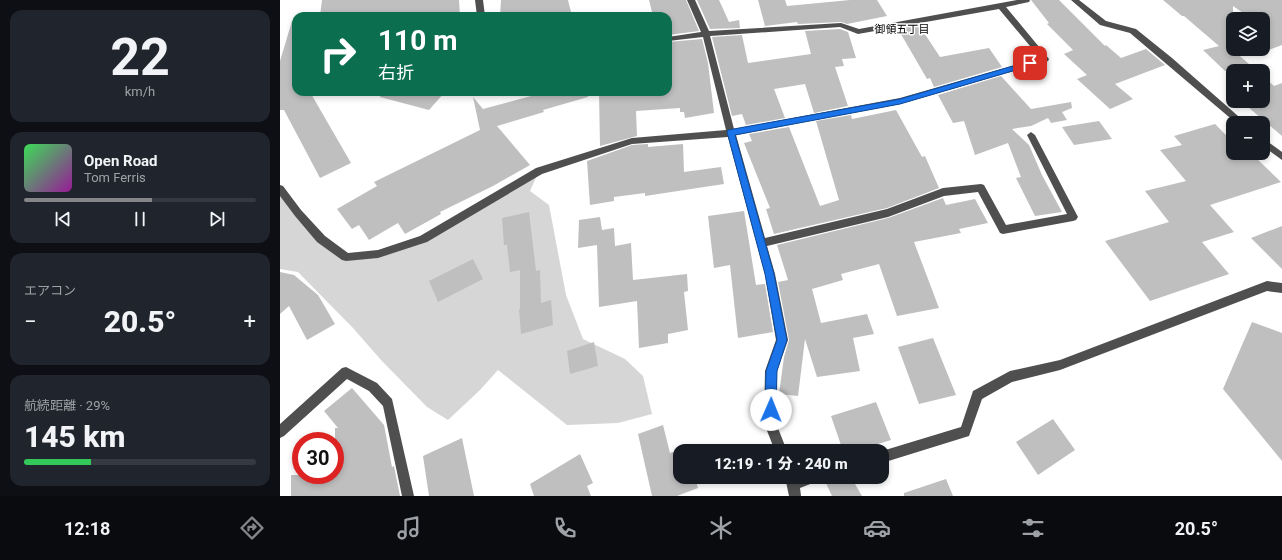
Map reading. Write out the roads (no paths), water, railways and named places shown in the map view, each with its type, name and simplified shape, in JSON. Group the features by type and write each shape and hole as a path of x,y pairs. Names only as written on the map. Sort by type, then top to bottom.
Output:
{"street":[{"path":"479,0 480,12"},
{"path":"691,0 706,34 770,274 782,340 771,371 770,422 778,444"},
{"path":"672,38 706,34 841,26 858,32 1002,6 1026,0"},
{"path":"1075,0 1103,23 1132,31 1169,60 1234,116"},
{"path":"280,189 298,213 321,239 346,257 378,254 423,238 539,171 632,142 731,132 900,101 1045,59 1002,6"},
{"path":"761,243 888,213 943,192 982,188 1003,230 1073,217 1031,135"},
{"path":"1270,147 1282,157"},
{"path":"889,455 965,432 977,395 1010,377 1060,365 1267,286 1282,288"},
{"path":"280,432 346,372 374,387 388,403 408,496"}],"district":[{"name":"御領五丁目","path":"902,29"}]}
